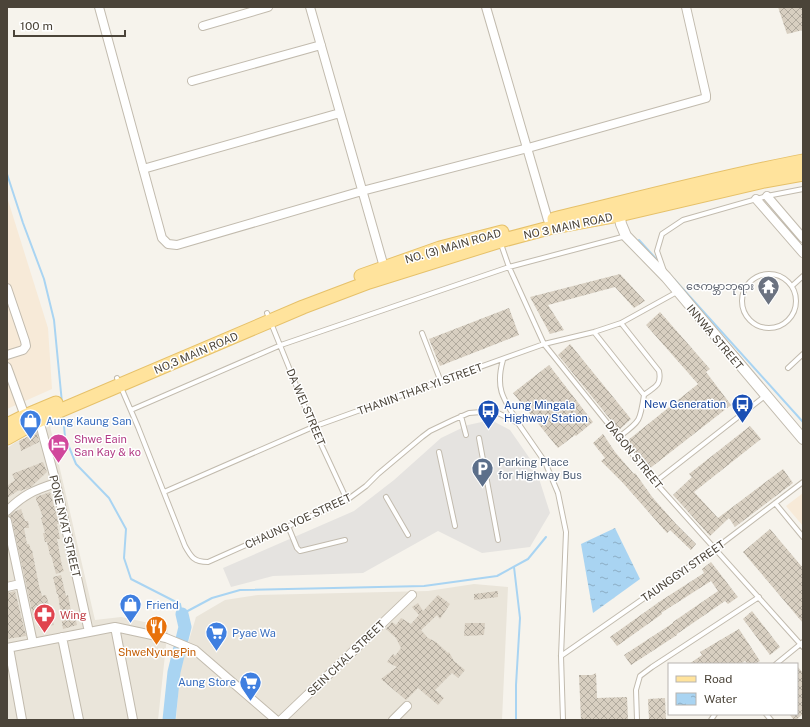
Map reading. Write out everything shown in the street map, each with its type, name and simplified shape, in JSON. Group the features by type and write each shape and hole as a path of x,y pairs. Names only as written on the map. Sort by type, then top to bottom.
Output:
{"main road":[{"path":"618,210 706,181 803,161"},
{"name":"NO 3 MAIN ROAD","path":"269,317 310,304 386,272 500,241 548,224 803,174"},
{"name":"NO. (3) MAIN ROAD","path":"386,272 440,248 548,224"},
{"name":"NO,3 MAIN ROAD","path":"119,382 269,317"},
{"path":"7,438 31,421 61,405 119,382"},
{"path":"7,425 31,421"}],"street":[{"path":"100,7 162,238 168,244 177,245 362,191 528,148 706,98 686,7"},
{"path":"203,26 268,7"},
{"path":"310,7 386,272"},
{"path":"486,7 528,148 548,224"},
{"path":"192,81 321,45"},
{"path":"143,169 340,113"},
{"path":"767,196 803,238"},
{"path":"756,199 803,253"},
{"path":"618,210 626,236"},
{"path":"778,225 786,218"},
{"name":"INNWA STREET","path":"626,236 666,277 803,439"},
{"path":"7,288 26,346 23,350 7,355"},
{"name":"PONE NYAT STREET","path":"7,367 56,483 89,632"},
{"path":"7,511 19,500 35,489 56,483"},
{"path":"7,521 33,643"},
{"path":"7,587 20,584"},
{"name":"SEIN CHAL STREET","path":"281,720 412,595"},
{"path":"114,627 133,720"},
{"path":"22,720 8,648 114,627 166,638 195,650 276,720"},
{"path":"62,637 79,720"},
{"path":"393,720 407,706"}],"lane":[{"path":"666,277 657,251 662,234 683,220 767,196 803,189"},
{"path":"131,410 281,345 509,267 626,236"},
{"name":"DAGON STREET","path":"500,241 509,267 544,344 655,482 802,644"},
{"path":"764,274 774,274 784,279 792,286 796,296 796,306 792,316 784,324 774,328 764,328 754,324 747,316 743,306 743,296 747,286 754,279 764,274"},
{"path":"792,286 803,276"},
{"name":"THANIN THAR YI STREET","path":"164,492 313,427 544,344 594,332 621,323 678,292"},
{"name":"DA WEI STREET","path":"269,317 313,427 347,500"},
{"path":"619,437 635,425 641,417 644,395 659,384 660,379 659,371 621,323"},
{"path":"594,332 644,395"},
{"path":"422,333 441,382"},
{"path":"788,368 803,354"},
{"path":"503,360 499,383 503,398 518,423"},
{"name":"CHAUNG YOE STREET","path":"119,382 185,546 191,557 200,562 208,562 347,500 366,486 378,474 430,431 461,416 469,413 494,411 518,423 545,462 558,493 566,532 561,656 563,720"},
{"path":"655,482 766,396"},
{"path":"461,416 466,435"},
{"path":"479,438 498,540"},
{"path":"439,452 455,526"},
{"name":"TAUNGGYI STREET","path":"561,656 716,548 803,482"},
{"path":"386,497 408,535"},
{"path":"775,503 803,537"},
{"path":"288,526 297,548 300,551 345,540"},
{"path":"637,720 636,690 640,676 759,597"},
{"path":"777,663 802,644"},
{"path":"711,720 714,715 717,720"}],"shaded area":[{"path":"7,197 48,328 52,389 7,409"},
{"path":"491,420 510,430 535,466 550,513 530,547 482,553 438,531 363,573 273,576 231,587 223,568 354,511 394,480 441,438 468,425"},
{"path":"50,426 95,620 121,617 168,627 158,720 7,720 7,448 16,442"},
{"path":"803,493 803,526 786,506"},
{"path":"474,584 508,587 502,720 176,720 180,670 196,617 225,600 258,595 428,591"}],"water":[{"path":"615,528 640,579 593,613 581,544"}],"building":[{"path":"778,7 803,7 803,30 787,34"},
{"path":"620,274 645,301 634,308 615,287 548,305 564,330 550,334 530,297"},
{"path":"509,308 519,335 440,366 429,339"},
{"path":"660,312 710,369 706,372 731,405 649,469 627,441 698,384 646,325"},
{"path":"570,344 631,419 619,430 558,355"},
{"path":"549,365 593,422 558,448 513,393"},
{"path":"750,426 761,439 694,492 718,518 783,469 793,483 735,527 729,518 710,536 673,495 692,477 689,474"},
{"name":"Aung Kaung San","path":"37,432 39,442 21,451 19,441"},
{"path":"603,434 615,452 634,474 635,473 653,498 696,544 691,550 670,530 667,533 623,483 601,461 605,458 593,443"},
{"path":"43,462 47,472 31,487 20,491 19,490 7,498 7,486 15,480 12,474"},
{"path":"50,492 59,524 57,524 60,539 57,539 64,571 56,574 47,542 45,542 43,533 45,533 41,518 43,517 36,499 36,497"},
{"path":"21,509 25,521 28,521 29,528 24,528 27,544 29,544 32,550 39,586 42,596 46,595 49,605 35,608 39,619 34,620 12,520 9,516"},
{"path":"770,529 803,568 803,623 743,552"},
{"path":"711,562 738,597 728,604 725,601 631,665 624,655 718,591 711,581 661,613 662,614 617,646 610,637 659,602 704,573 702,569"},
{"path":"61,575 66,596 68,595 72,617 75,616 77,625 63,629 58,594 53,577"},
{"path":"15,591 26,636 7,639 7,593"},
{"path":"498,591 498,597 474,600 474,594"},
{"path":"438,595 450,604 440,619 437,615 421,630 428,638 436,642 448,653 449,652 454,661 465,670 458,678 452,673 435,690 444,698 438,705 418,688 406,700 381,679 397,667 387,662 393,654 395,656 401,648 396,638 386,629 392,622 396,625 401,618 411,624 419,615 412,607 418,603 423,611"},
{"path":"752,611 780,647 770,655 743,619"},
{"path":"52,618 54,625 39,628 38,622"},
{"path":"465,623 485,623 484,635 464,636"},
{"path":"739,629 760,661 757,663 747,663 745,661 742,663 690,663 702,655 700,652"},
{"path":"798,667 803,673 803,714 794,720 790,715 798,715"},
{"path":"596,673 597,698 627,697 628,720 581,720 579,675 592,675"},
{"path":"665,698 666,720 649,720 648,699"}],"waterway":[{"path":"7,174 44,279 54,320 62,403"},
{"path":"639,240 659,262"},
{"path":"674,279 803,422"},
{"path":"63,415 65,437 76,464 109,498 126,529 124,558 131,579 180,604 182,614 212,598 240,590 424,586 497,576 528,559 546,537"},
{"path":"514,567 520,618 516,685 516,720"},
{"path":"169,720 174,672 185,627 182,614"}],"place":[{"name":"ဇေကမ္ဘာဘုရား","path":"769,306"},
{"name":"New Generation","path":"742,424"},
{"name":"Aung Mingala Highway Station","path":"488,430"},
{"name":"Aung Kaung San","path":"31,440"},
{"name":"Shwe Eain San Kay & ko","path":"59,464"},
{"name":"Parking Place for Highway Bus","path":"483,488"},
{"name":"Friend","path":"130,624"},
{"name":"Wing","path":"44,634"},
{"name":"ShweNyungPin","path":"157,646"},
{"name":"Pyae Wa","path":"217,652"},
{"name":"Aung Store","path":"251,702"}]}
